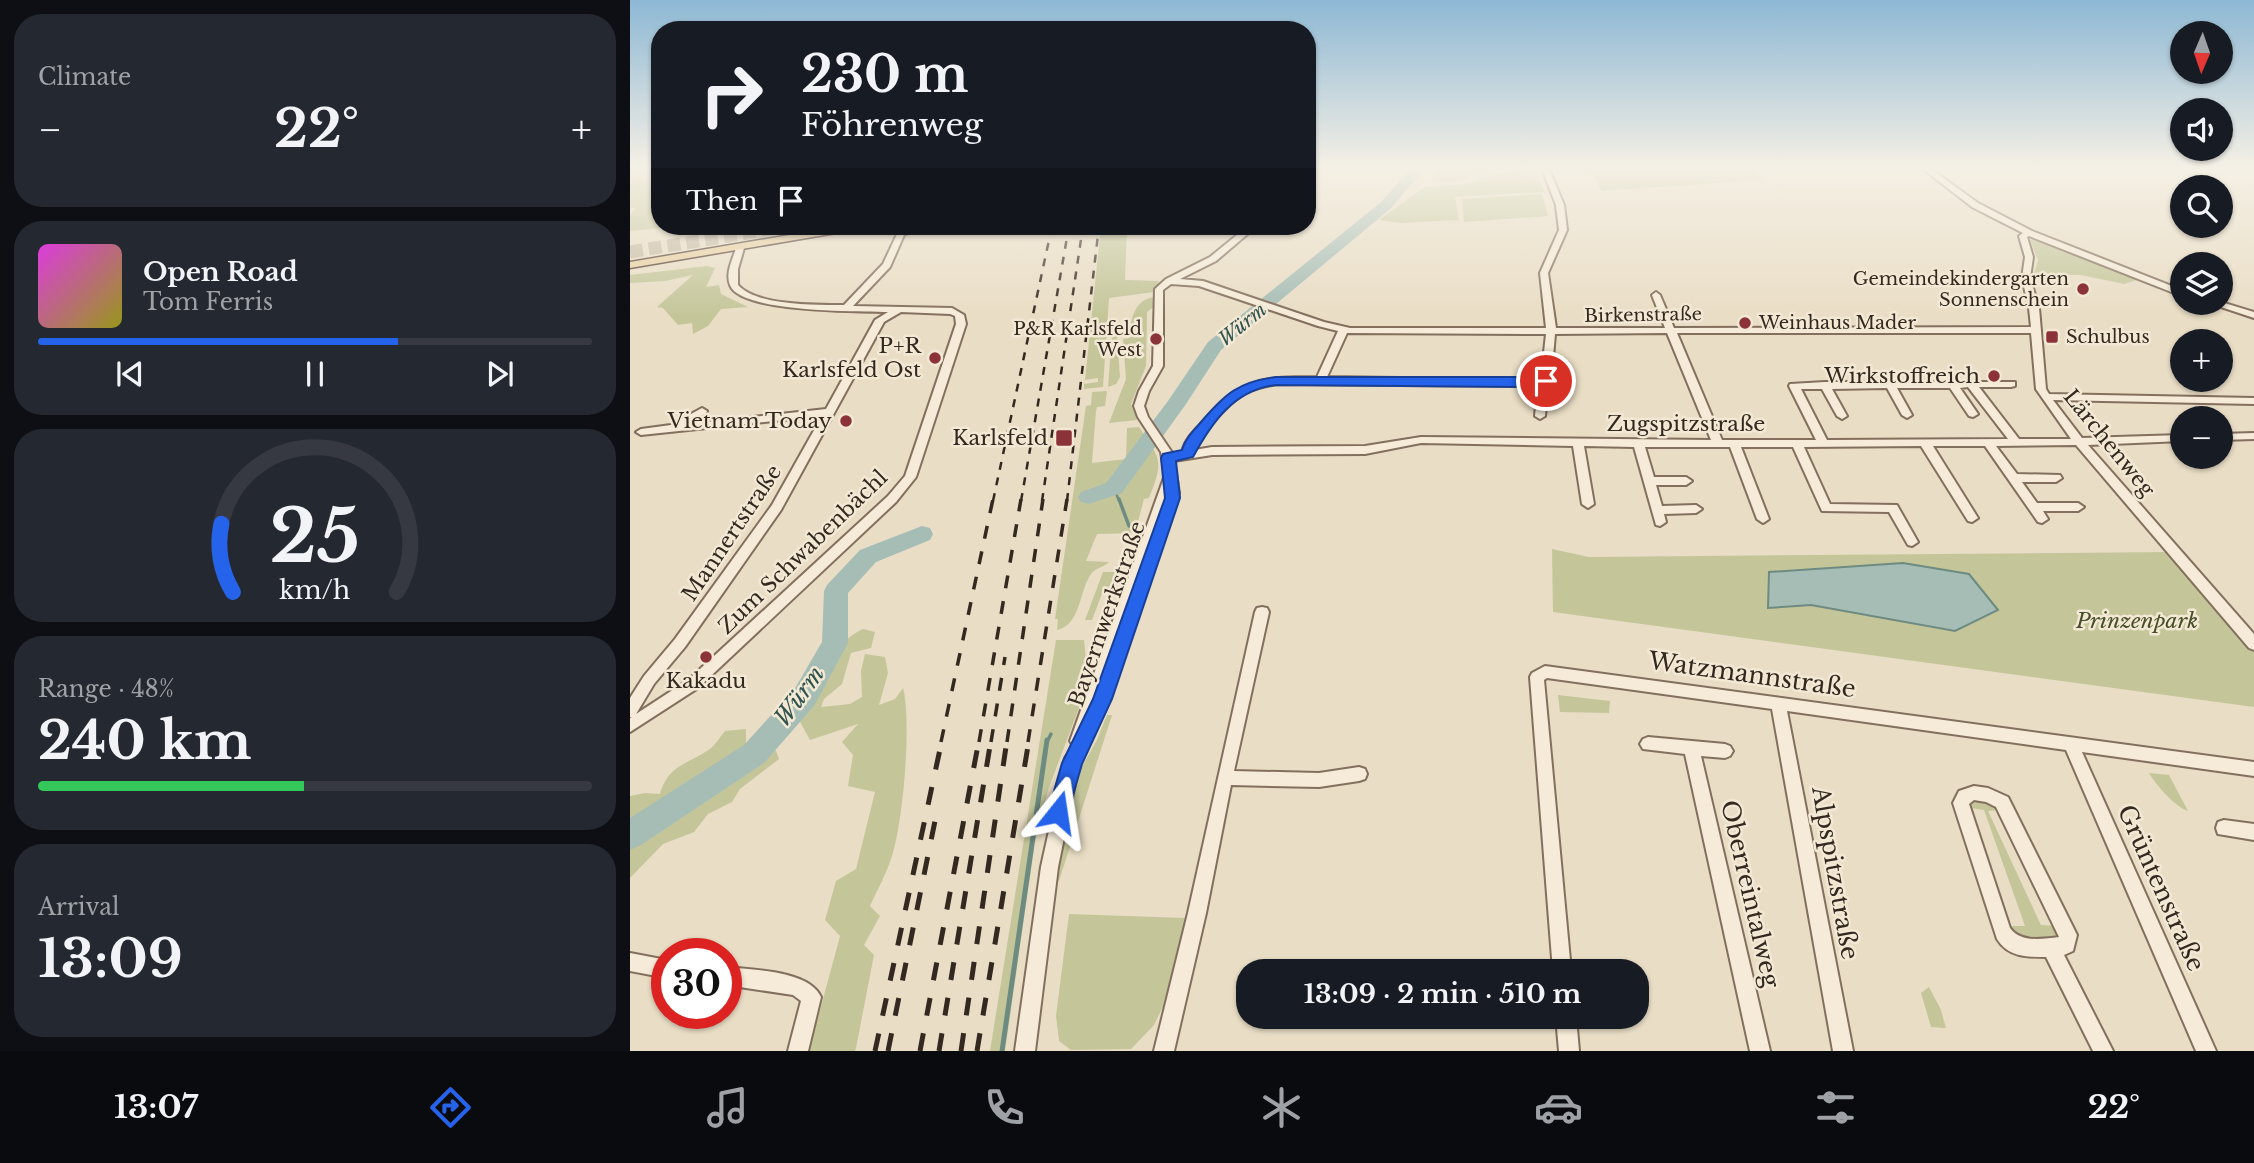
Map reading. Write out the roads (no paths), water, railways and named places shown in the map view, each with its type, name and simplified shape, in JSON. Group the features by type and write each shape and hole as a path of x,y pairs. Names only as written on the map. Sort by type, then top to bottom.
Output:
{"main road":[{"path":"630,264 811,235"}],"street":[{"path":"1188,453 1191,442 1230,397 1243,388 1276,381 1546,381 1550,332 1544,273 1562,237 1562,218"},
{"path":"2000,218 2029,233 2170,289"},
{"name":"Lärchenweg","path":"2029,233 2023,236 2029,257 2026,278 2034,308 2041,389 2045,397 2079,442 2254,644"},
{"path":"847,307 887,265 901,235"},
{"path":"1168,281 1201,266 1243,235"},
{"name":"Zum Schwabenbächl","path":"630,726 693,684 892,499 910,477 961,320 959,314 951,311 773,304 744,297 737,291 733,281 740,248"},
{"path":"1200,283 1197,278 1201,266"},
{"name":"Birkenstraße","path":"1168,281 1200,283 1343,331 2036,330"},
{"name":"Bayernwerkstraße","path":"1025,1051 1051,855 1062,794 1083,720 1170,476 1168,458 1139,406 1158,366 1159,292 1168,281"},
{"path":"1656,295 1718,443"},
{"name":"Zum Schwabenbächl","path":"847,307 873,311 878,313 880,320"},
{"path":"880,320 892,312 905,309"},
{"path":"2233,309 2254,315"},
{"name":"Mannertstraße","path":"630,711 649,680 680,643 777,507 880,320"},
{"path":"1321,380 1343,331"},
{"path":"1540,416 1542,383"},
{"path":"1953,384 1973,414"},
{"path":"1971,384 2016,442"},
{"path":"1823,443 1794,386 2011,384"},
{"path":"1890,385 1907,415"},
{"path":"1825,386 1842,416"},
{"path":"2045,397 2254,401"},
{"path":"673,429 686,418 702,411"},
{"path":"641,432 829,412"},
{"path":"2233,437 2254,436"},
{"path":"2079,442 2170,438"},
{"name":"Zugspitzstraße","path":"1168,458 1188,453 1365,450 1422,440 1578,444 2079,442"},
{"path":"1988,442 2042,519"},
{"path":"1734,443 1763,519"},
{"path":"1797,443 1826,508 1893,508 1912,542"},
{"path":"1925,443 1972,518"},
{"path":"1578,444 1588,505"},
{"path":"1639,444 1658,516 1696,509"},
{"path":"2013,478 2056,478"},
{"path":"1649,481 1686,481"},
{"path":"2034,507 2078,507"},
{"path":"1164,1051 1197,914 1262,612"},
{"name":"Watzmannstraße","path":"1561,959 1537,677 1545,672 2254,769"},
{"name":"Alpspitzstraße","path":"1779,703 1843,1051"},
{"path":"1648,744 1725,751"},
{"name":"Grüntenstraße","path":"2071,744 2206,1051"},
{"name":"Oberreintalweg","path":"1692,748 1760,1051"},
{"path":"1225,778 1319,780 1359,774"},
{"path":"1974,793 1988,794 2002,802 2068,934 2067,945 2051,948 2017,945 2010,942 2003,933 1961,803 1965,796 1974,793"},
{"path":"2224,828 2254,832"},
{"path":"2051,948 2103,1051"},
{"path":"630,962 651,966"},
{"path":"742,978 797,986 811,997 798,1051"},
{"path":"1567,1029 1569,1051"}],"water":[{"path":"1903,563 1969,574 1998,610 1955,631 1811,605 1768,608 1769,572"}],"waterway":[{"name":"Würm","path":"1089,497 1114,488 1176,404 1214,346 1371,218"},
{"path":"1114,488 1119,501"},
{"path":"1119,499 1129,526"},
{"name":"Würm","path":"630,835 754,754 804,698 835,643 836,591 868,556 922,534"},
{"path":"1047,742 1051,734"},
{"path":"1002,1051 1047,740"}],"tunnel":[{"path":"630,252 735,235"}],"railway":[{"path":"993,501 1050,235"},
{"path":"1021,501 1067,235"},
{"path":"1042,501 1082,235"},
{"path":"1067,501 1098,235"},
{"path":"941,742 993,499"},
{"path":"979,742 1021,499"},
{"path":"1007,742 1043,499"},
{"path":"1028,742 1067,499"},
{"path":"991,742 1005,657"},
{"path":"875,1051 942,740"},
{"path":"920,1051 979,740"},
{"path":"939,1051 991,740"},
{"path":"961,1051 1007,740"},
{"path":"977,1051 1029,740"},
{"path":"888,1051 935,821"}],"place":[{"name":"Gemeindekindergarten Sonnenschein","path":"2083,289"},
{"name":"Weinhaus Mader","path":"1745,323"},
{"name":"Schulbus","path":"2052,337"},
{"name":"P&R Karlsfeld West","path":"1156,339"},
{"name":"P+R Karlsfeld Ost","path":"935,358"},
{"name":"Wirkstoffreich","path":"1994,376"},
{"name":"Vietnam Today","path":"846,421"},
{"name":"Karlsfeld","path":"1064,438"},
{"name":"Kakadu","path":"706,657"}],"park label":[{"name":"Prinzenpark","path":"2137,621"}]}
